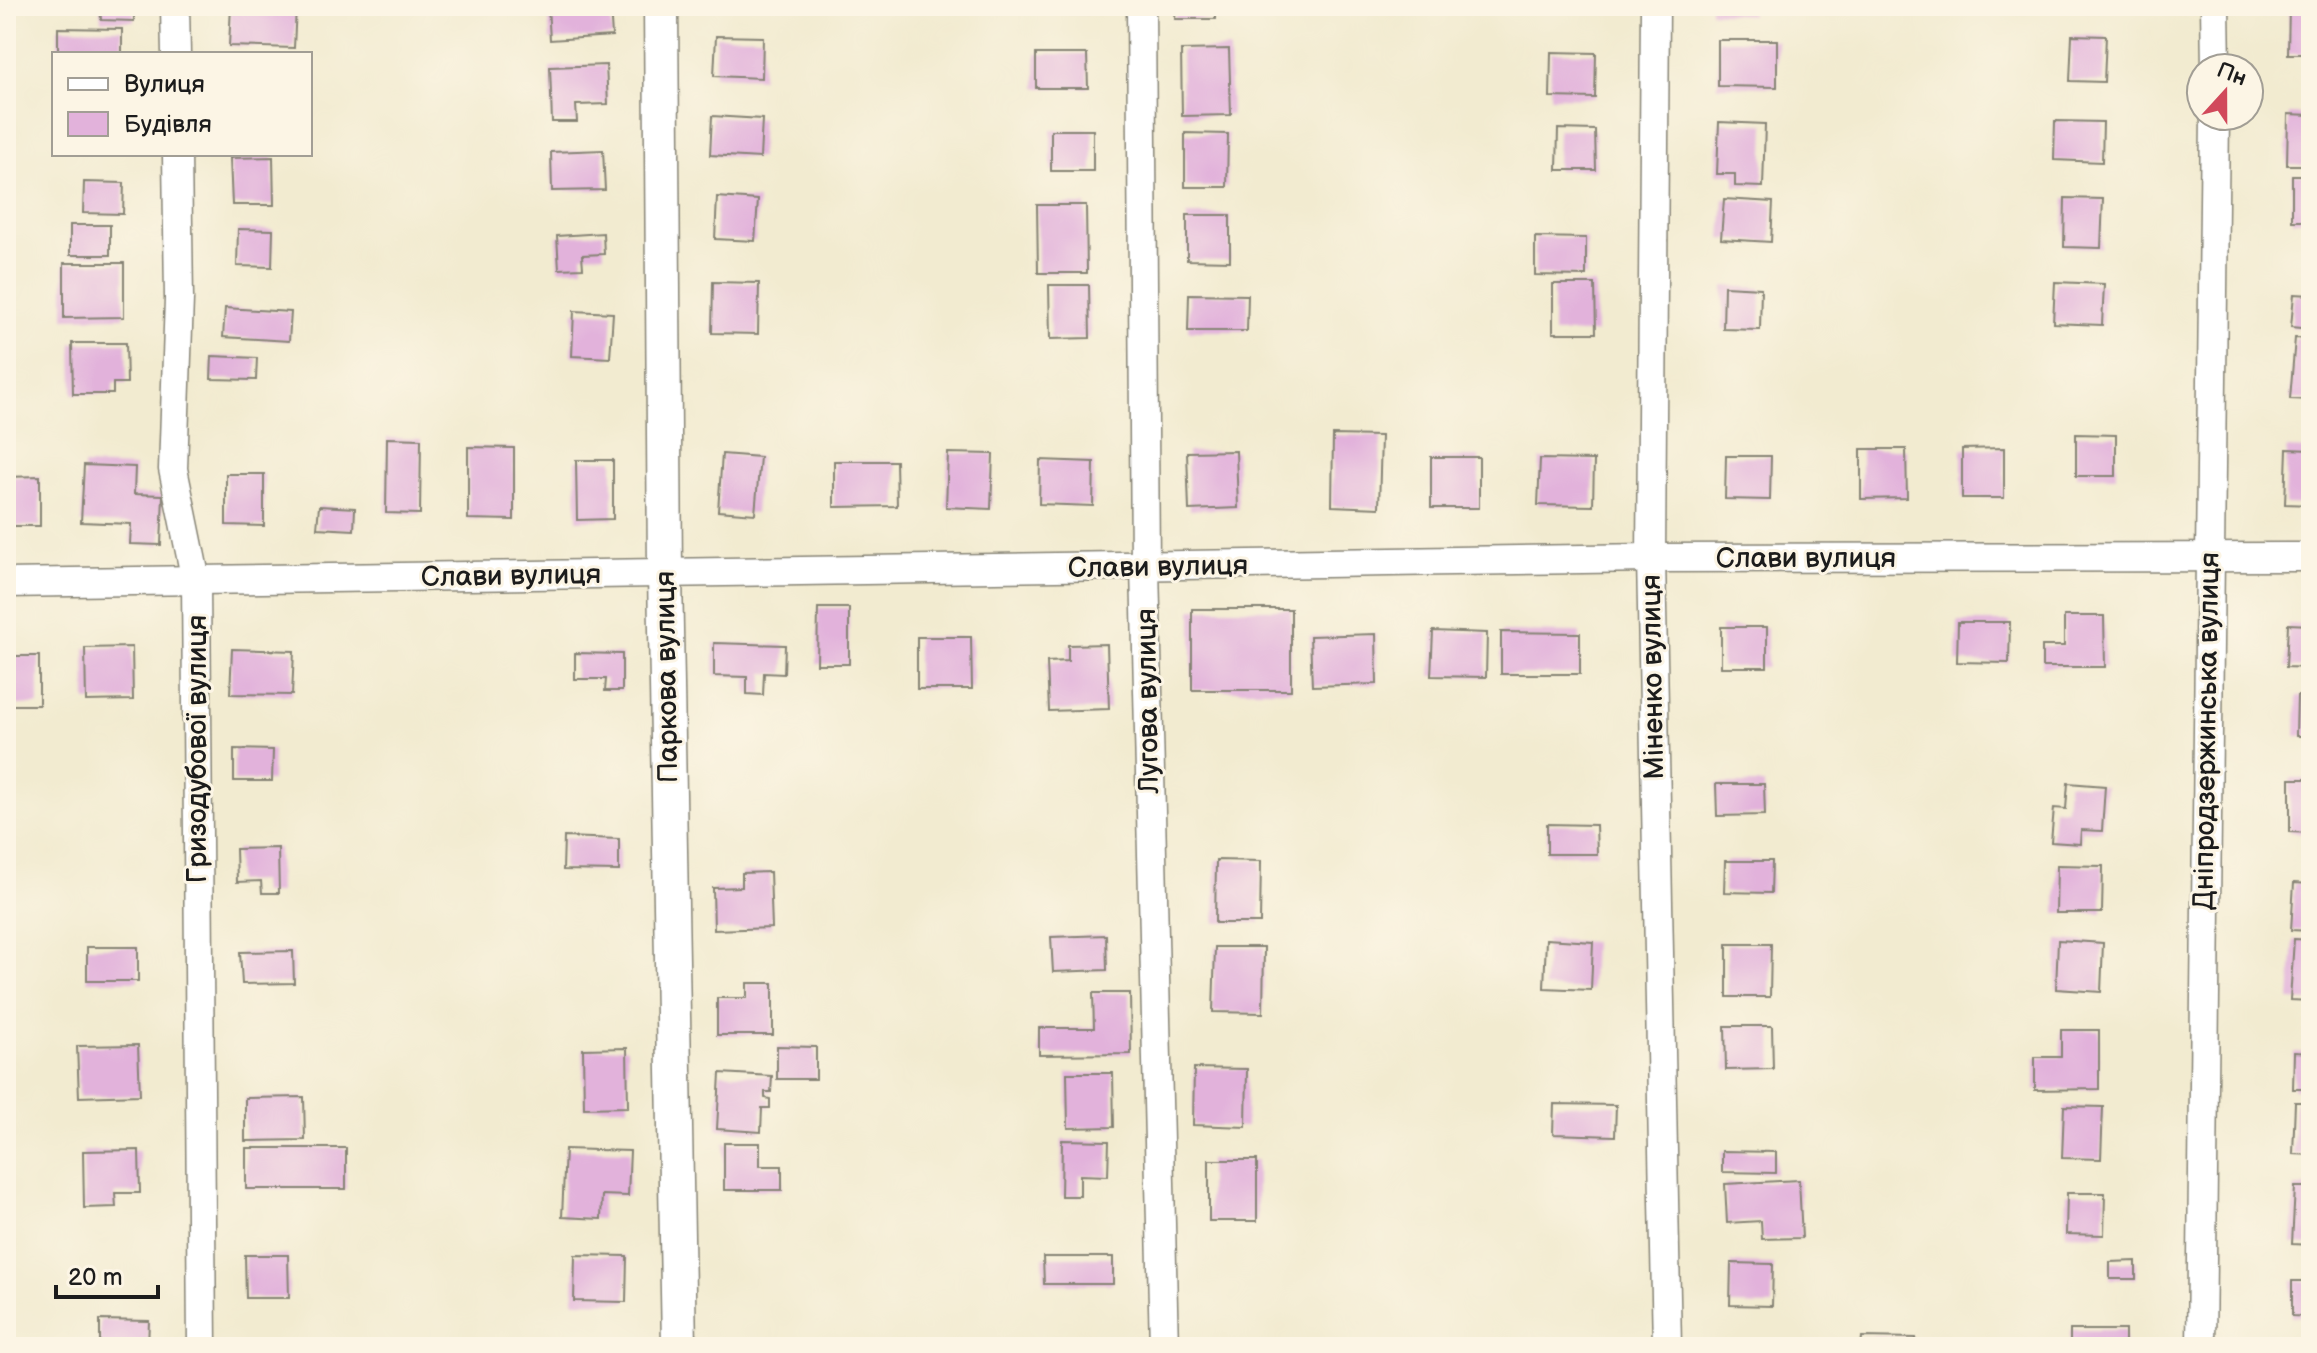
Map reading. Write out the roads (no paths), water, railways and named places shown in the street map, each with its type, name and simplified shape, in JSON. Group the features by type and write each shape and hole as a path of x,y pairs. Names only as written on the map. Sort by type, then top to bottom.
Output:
{"street":[{"path":"175,6 176,52"},
{"name":"Паркова вулиця","path":"661,6 665,574 679,1347"},
{"name":"Лугова вулиця","path":"1141,6 1145,567 1164,1347"},
{"name":"Міненко вулиця","path":"1655,6 1651,558 1667,1347"},
{"path":"2215,6 2216,52"},
{"name":"Дніпродзержинська вулиця","path":"2201,1347 2215,132"},
{"name":"Гризодубової вулиця","path":"177,156 179,299 173,469 196,581 202,1347"},
{"name":"Слави вулиця","path":"6,583 1651,558 2311,557"}]}
